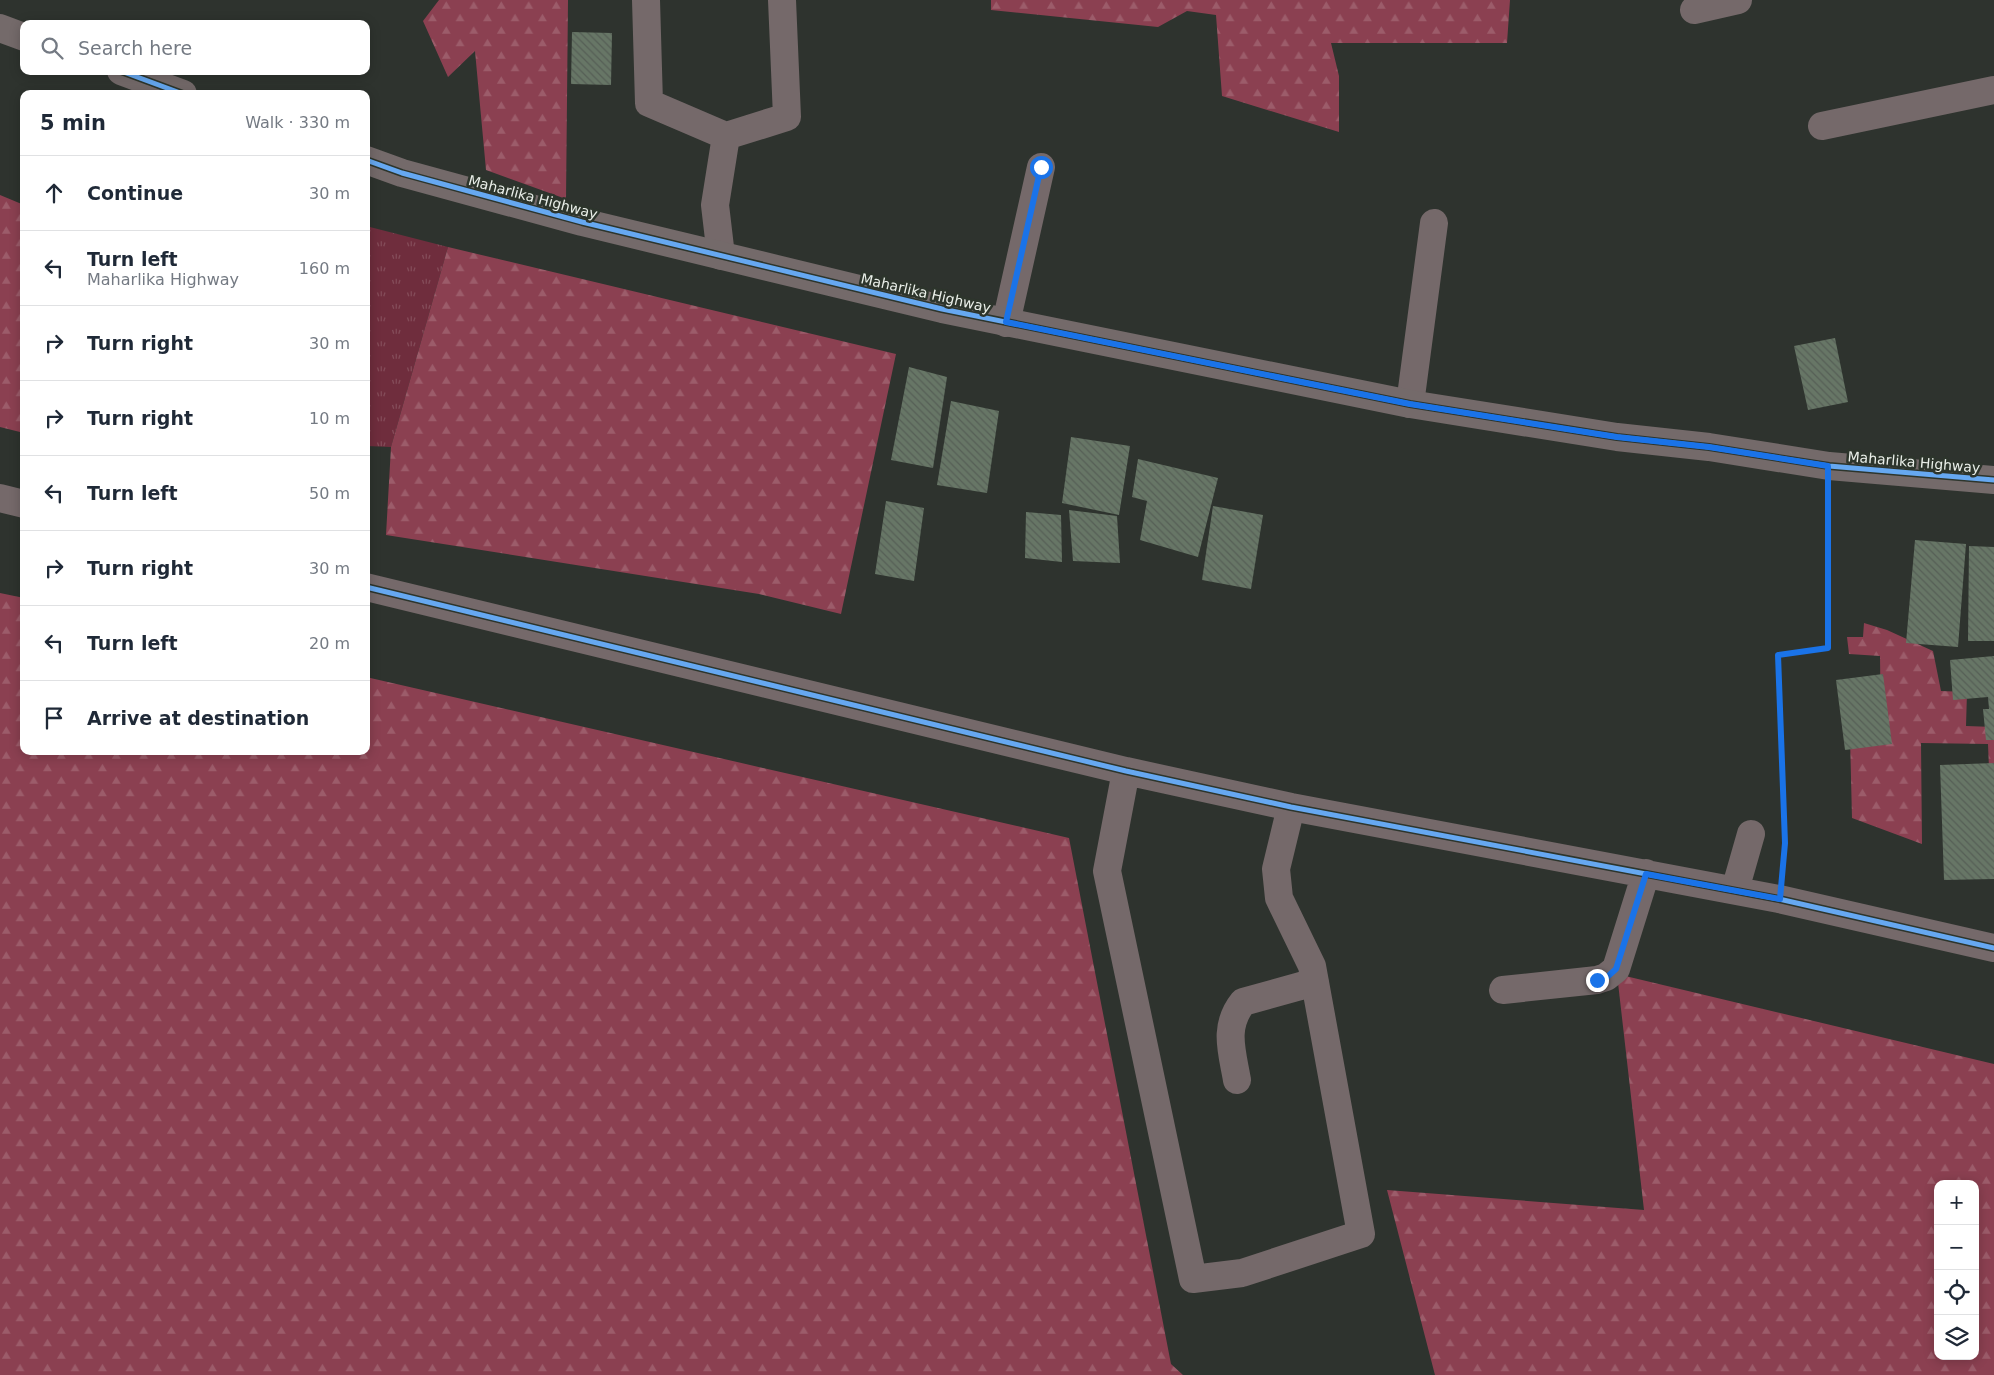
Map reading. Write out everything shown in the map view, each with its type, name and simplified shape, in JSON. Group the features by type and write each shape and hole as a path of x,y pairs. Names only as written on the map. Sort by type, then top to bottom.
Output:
{"main road":[{"path":"0,28 20,36"},
{"path":"132,75 172,90"},
{"name":"Maharlika Highway","path":"370,161 402,173 582,222 942,309 1410,404 1617,437 1709,447 1828,466 1994,480"}],"street":[{"path":"646,0 649,104 726,136 787,117 782,0"},
{"path":"1694,10 1738,0"},
{"path":"1822,126 1994,90"},
{"path":"721,256 715,205 726,136"},
{"path":"1006,322 1041,167"},
{"path":"1410,404 1434,223"},
{"path":"0,498 20,503"},
{"path":"370,588 1126,772 1291,806 1780,899 1994,948"},
{"path":"1126,772 1107,870 1193,1279 1242,1273 1361,1234 1312,966 1279,898 1276,869 1291,806"},
{"path":"1734,890 1751,834"},
{"path":"1503,990 1606,978 1616,969 1646,874"},
{"path":"1237,1080 1230,1033 1235,1011 1243,1002 1315,982"}],"path":[{"path":"1780,899 1785,843 1778,655 1828,648 1828,466"}],"green space":[{"path":"439,0 568,0 566,199 486,170 475,51 448,77 423,21"},
{"path":"991,0 1510,0 1507,43 1331,43 1339,76 1339,132 1222,96 1216,15 1187,11 1158,27 991,10"},
{"path":"0,195 20,203 20,432 0,427"},
{"path":"370,227 448,247 391,447 370,446"},
{"path":"448,247 896,354 841,614 759,594 386,535 391,447"},
{"path":"0,593 20,597 20,755 370,755 370,678 1069,838 1171,1364 1183,1375 0,1375"},
{"path":"1864,623 1887,630 1933,651 1941,691 1967,692 1966,726 1994,727 1994,866 1988,744 1921,743 1922,844 1852,818 1850,736 1881,731 1880,656 1849,654 1847,637 1863,637"},
{"path":"1617,974 1994,1064 1994,1375 1435,1375 1387,1190 1644,1210"}],"building":[{"path":"572,32 612,33 611,85 571,84"},
{"path":"1835,338 1848,402 1808,410 1794,346"},
{"path":"909,367 947,377 933,468 891,460"},
{"path":"951,401 999,411 987,493 937,485"},
{"path":"1071,437 1130,446 1119,515 1062,503"},
{"path":"1138,459 1218,478 1198,557 1140,540 1147,501 1132,497"},
{"path":"886,501 924,508 914,581 875,574"},
{"path":"1213,506 1263,515 1251,589 1202,580"},
{"path":"1069,510 1117,516 1120,563 1073,561"},
{"path":"1026,512 1061,515 1062,562 1025,558"},
{"path":"1915,540 1966,544 1958,647 1906,643"},
{"path":"1969,546 1994,547 1994,641 1968,641"},
{"path":"1994,656 1994,740 1986,740 1983,709 1989,709 1988,697 1953,700 1950,660"},
{"path":"1883,674 1892,744 1845,750 1836,680"},
{"path":"1994,763 1994,879 1944,880 1940,765"}],"cycle path":[{"path":"132,75 172,90"},
{"path":"370,161 402,173 582,222 942,309 1410,404 1617,437 1709,447 1829,466 1994,480"},
{"path":"370,588 1126,771 1291,807 1779,899 1994,948"}],"route":[{"path":"1041,167 1006,322 1410,404 1617,437 1709,447 1828,466 1828,648 1778,655 1785,843 1780,899 1646,874 1616,969 1606,978 1597,980"}]}
